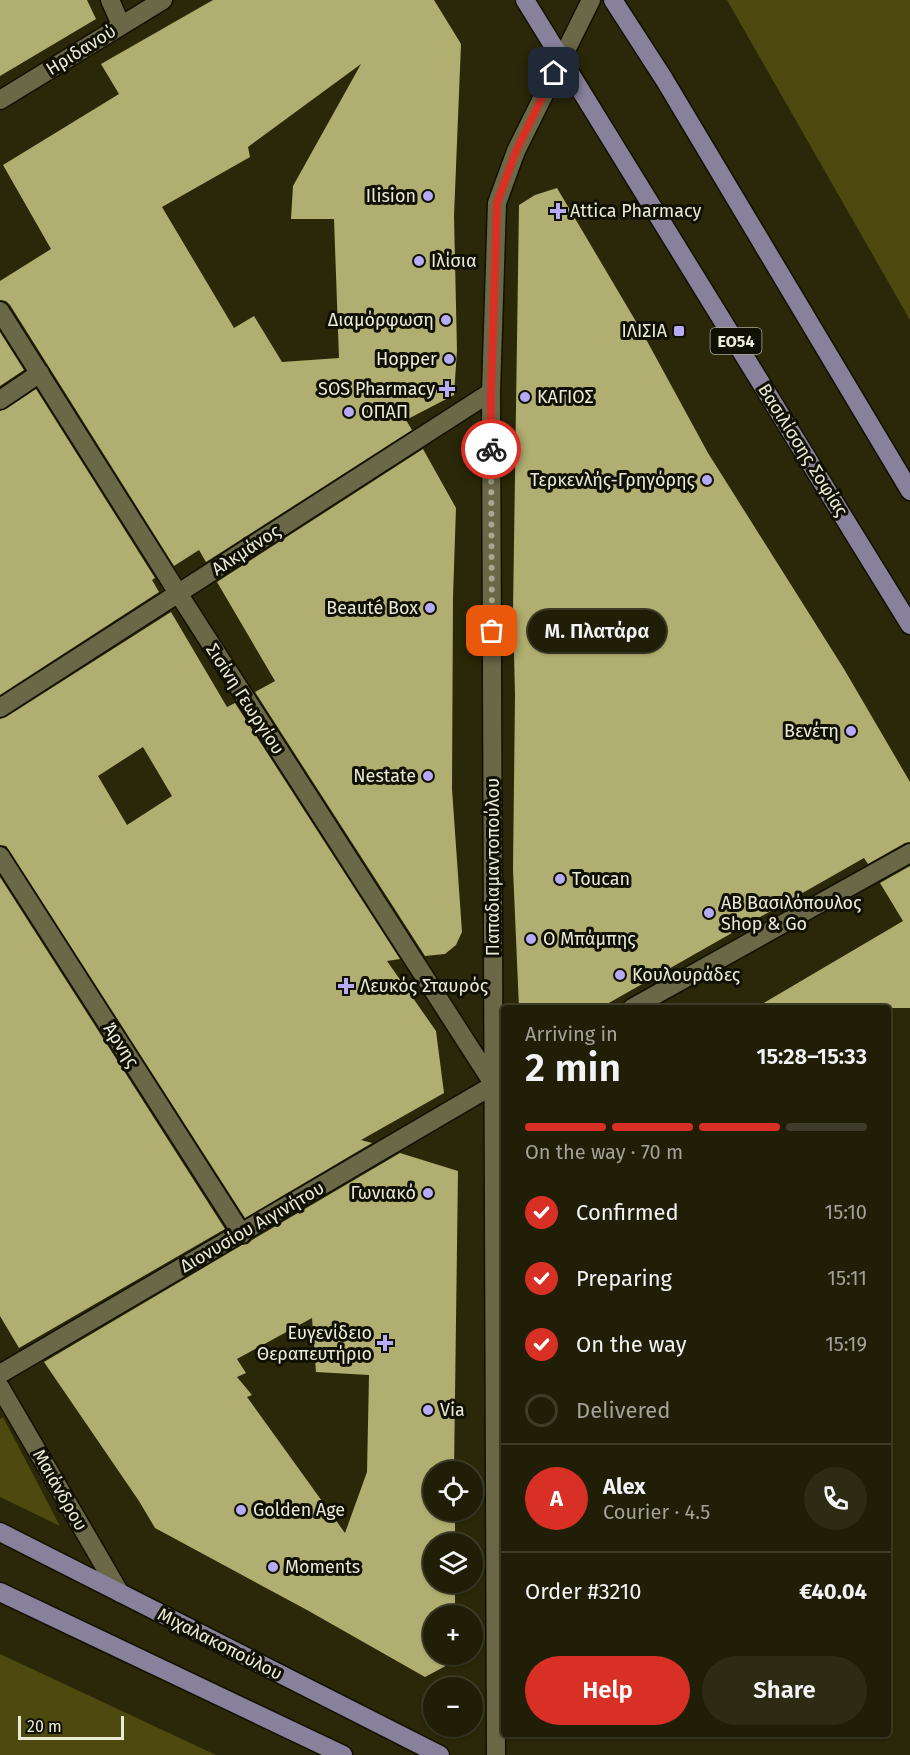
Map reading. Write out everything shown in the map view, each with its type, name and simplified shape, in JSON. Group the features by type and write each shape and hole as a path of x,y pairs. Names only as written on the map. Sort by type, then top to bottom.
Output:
{"main road":[{"name":"Βασιλίσσης Σοφίας","path":"525,0 910,625"},
{"path":"613,0 910,491"},
{"name":"Μιχαλακοπούλου","path":"0,1532 440,1755"},
{"path":"0,1592 343,1755"}],"street":[{"path":"110,0 121,25"},
{"name":"Ηριδανού","path":"0,100 163,0"},
{"name":"Παπαδιαμαντοπούλου","path":"496,1755 499,1082 491,392 497,203 516,151 591,0"},
{"name":"Σισίνη Γεωργίου","path":"0,310 178,593 499,1082"},
{"path":"0,400 40,374"},
{"name":"Αλκμάνος","path":"0,708 491,392"},
{"path":"637,1005 910,853"},
{"name":"Άρνης","path":"0,856 242,1234"},
{"name":"Διονυσίου Αιγινήτου","path":"0,1374 499,1082"},
{"name":"Μαιάνδρου","path":"0,1387 120,1593"}],"shaded area":[{"path":"727,0 910,0 910,320"},
{"path":"3,1417 60,1526 0,1497 0,1419"},
{"path":"0,1654 216,1755 0,1755"}],"building":[{"path":"0,0 87,0 96,19 0,76"},
{"path":"213,0 434,0 461,44 454,216 457,350 454,395 406,420 412,430 206,562 199,550 174,566 10,305 0,300 0,281 51,249 3,165 119,94 101,64","holes":["361,64 293,186 291,219 334,219 339,358 282,362 254,316 234,328 162,207 250,157 248,147"]},
{"path":"557,188 641,330 708,453 844,669 910,782 910,842 868,864 864,858 605,1005 519,1005 513,869 515,696 513,611 519,205 535,195"},
{"path":"0,332 24,370 0,386"},
{"path":"36,389 155,578 152,580 159,592 0,695 0,411"},
{"path":"423,449 456,508 452,789 462,932 456,945 445,954 425,956 255,692 275,681 217,582"},
{"path":"171,612 227,707 235,703 400,959 387,961 436,1031 444,1093 361,1140 372,1143 245,1218 9,850 6,846 0,845 0,719","holes":["143,747 172,796 127,825 98,776"]},
{"path":"910,866 910,1008 891,1008 891,1005 760,1005 903,921 880,883"},
{"path":"0,877 225,1229 19,1348 0,1316"},
{"path":"400,1153 458,1171 454,1461 423,1461 423,1521 455,1521 455,1533 423,1533 423,1593 455,1593 455,1605 423,1605 423,1665 448,1665 425,1677 155,1528 44,1362 242,1245 248,1244","holes":["312,1318 316,1372 369,1375 367,1472 345,1533 247,1397 252,1395 237,1377 246,1373 237,1359"]}],"way so far":[{"path":"491,449 492,631"}],"place":[{"name":"Ilision","path":"428,196"},
{"name":"Attica Pharmacy","path":"558,211"},
{"name":"Ιλίσια","path":"419,261"},
{"name":"Διαμόρφωση","path":"446,320"},
{"name":"ΙΛΙΣΙΑ","path":"679,331"},
{"name":"Hopper","path":"449,359"},
{"name":"SOS Pharmacy","path":"447,389"},
{"name":"ΚΑΓΙΟΣ","path":"525,397"},
{"name":"ΟΠΑΠ","path":"349,412"},
{"name":"Τερκενλής-Γρηγόρης","path":"707,480"},
{"name":"Beauté Box","path":"430,608"},
{"name":"Μ. Πλατάρα","path":"492,631"},
{"name":"Βενέτη","path":"851,731"},
{"name":"Nestate","path":"428,776"},
{"name":"Toucan","path":"560,879"},
{"name":"ΑΒ Βασιλόπουλος Shop & Go","path":"709,913"},
{"name":"Ο Μπάμπης","path":"531,939"},
{"name":"Κουλουράδες","path":"620,975"},
{"name":"Λευκός Σταυρός","path":"346,986"},
{"name":"Γωνιακό","path":"428,1193"},
{"name":"Ευγενίδειο Θεραπευτήριο","path":"385,1343"},
{"name":"Via","path":"428,1410"},
{"name":"Golden Age","path":"241,1510"},
{"name":"Moments","path":"273,1567"}],"route":[{"path":"491,449 497,203 516,151 554,73"}]}
